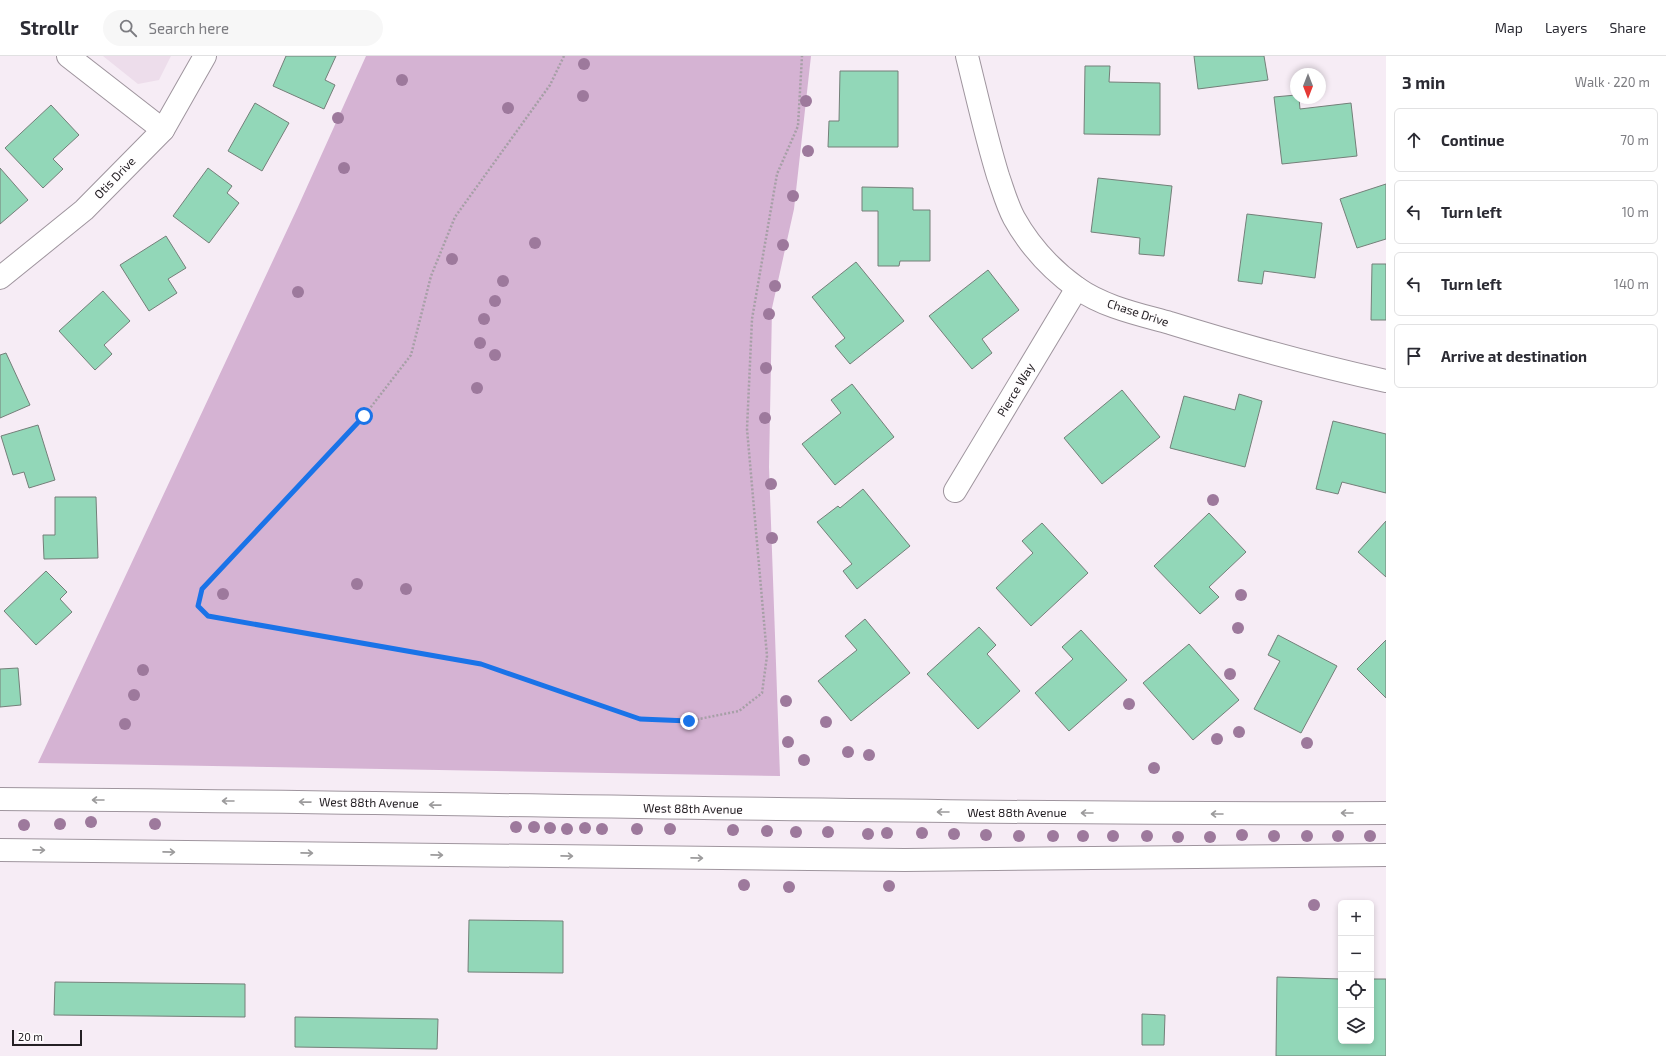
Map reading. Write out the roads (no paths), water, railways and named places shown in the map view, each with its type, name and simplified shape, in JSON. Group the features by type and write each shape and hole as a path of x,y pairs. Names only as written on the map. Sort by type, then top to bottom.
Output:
{"main road":[{"path":"68,56 163,130"},
{"name":"Otis Drive","path":"0,278 84,210 163,130 205,56"},
{"name":"Chase Drive","path":"967,56 993,159 1007,202 1014,218 1026,238 1054,269 1078,288 1110,305 1184,328 1313,364 1386,381"},
{"name":"Pierce Way","path":"955,491 1078,288"},
{"name":"West 88th Avenue","path":"0,799 266,801 901,812 1386,813"},
{"path":"0,850 905,860 1386,855"}]}
